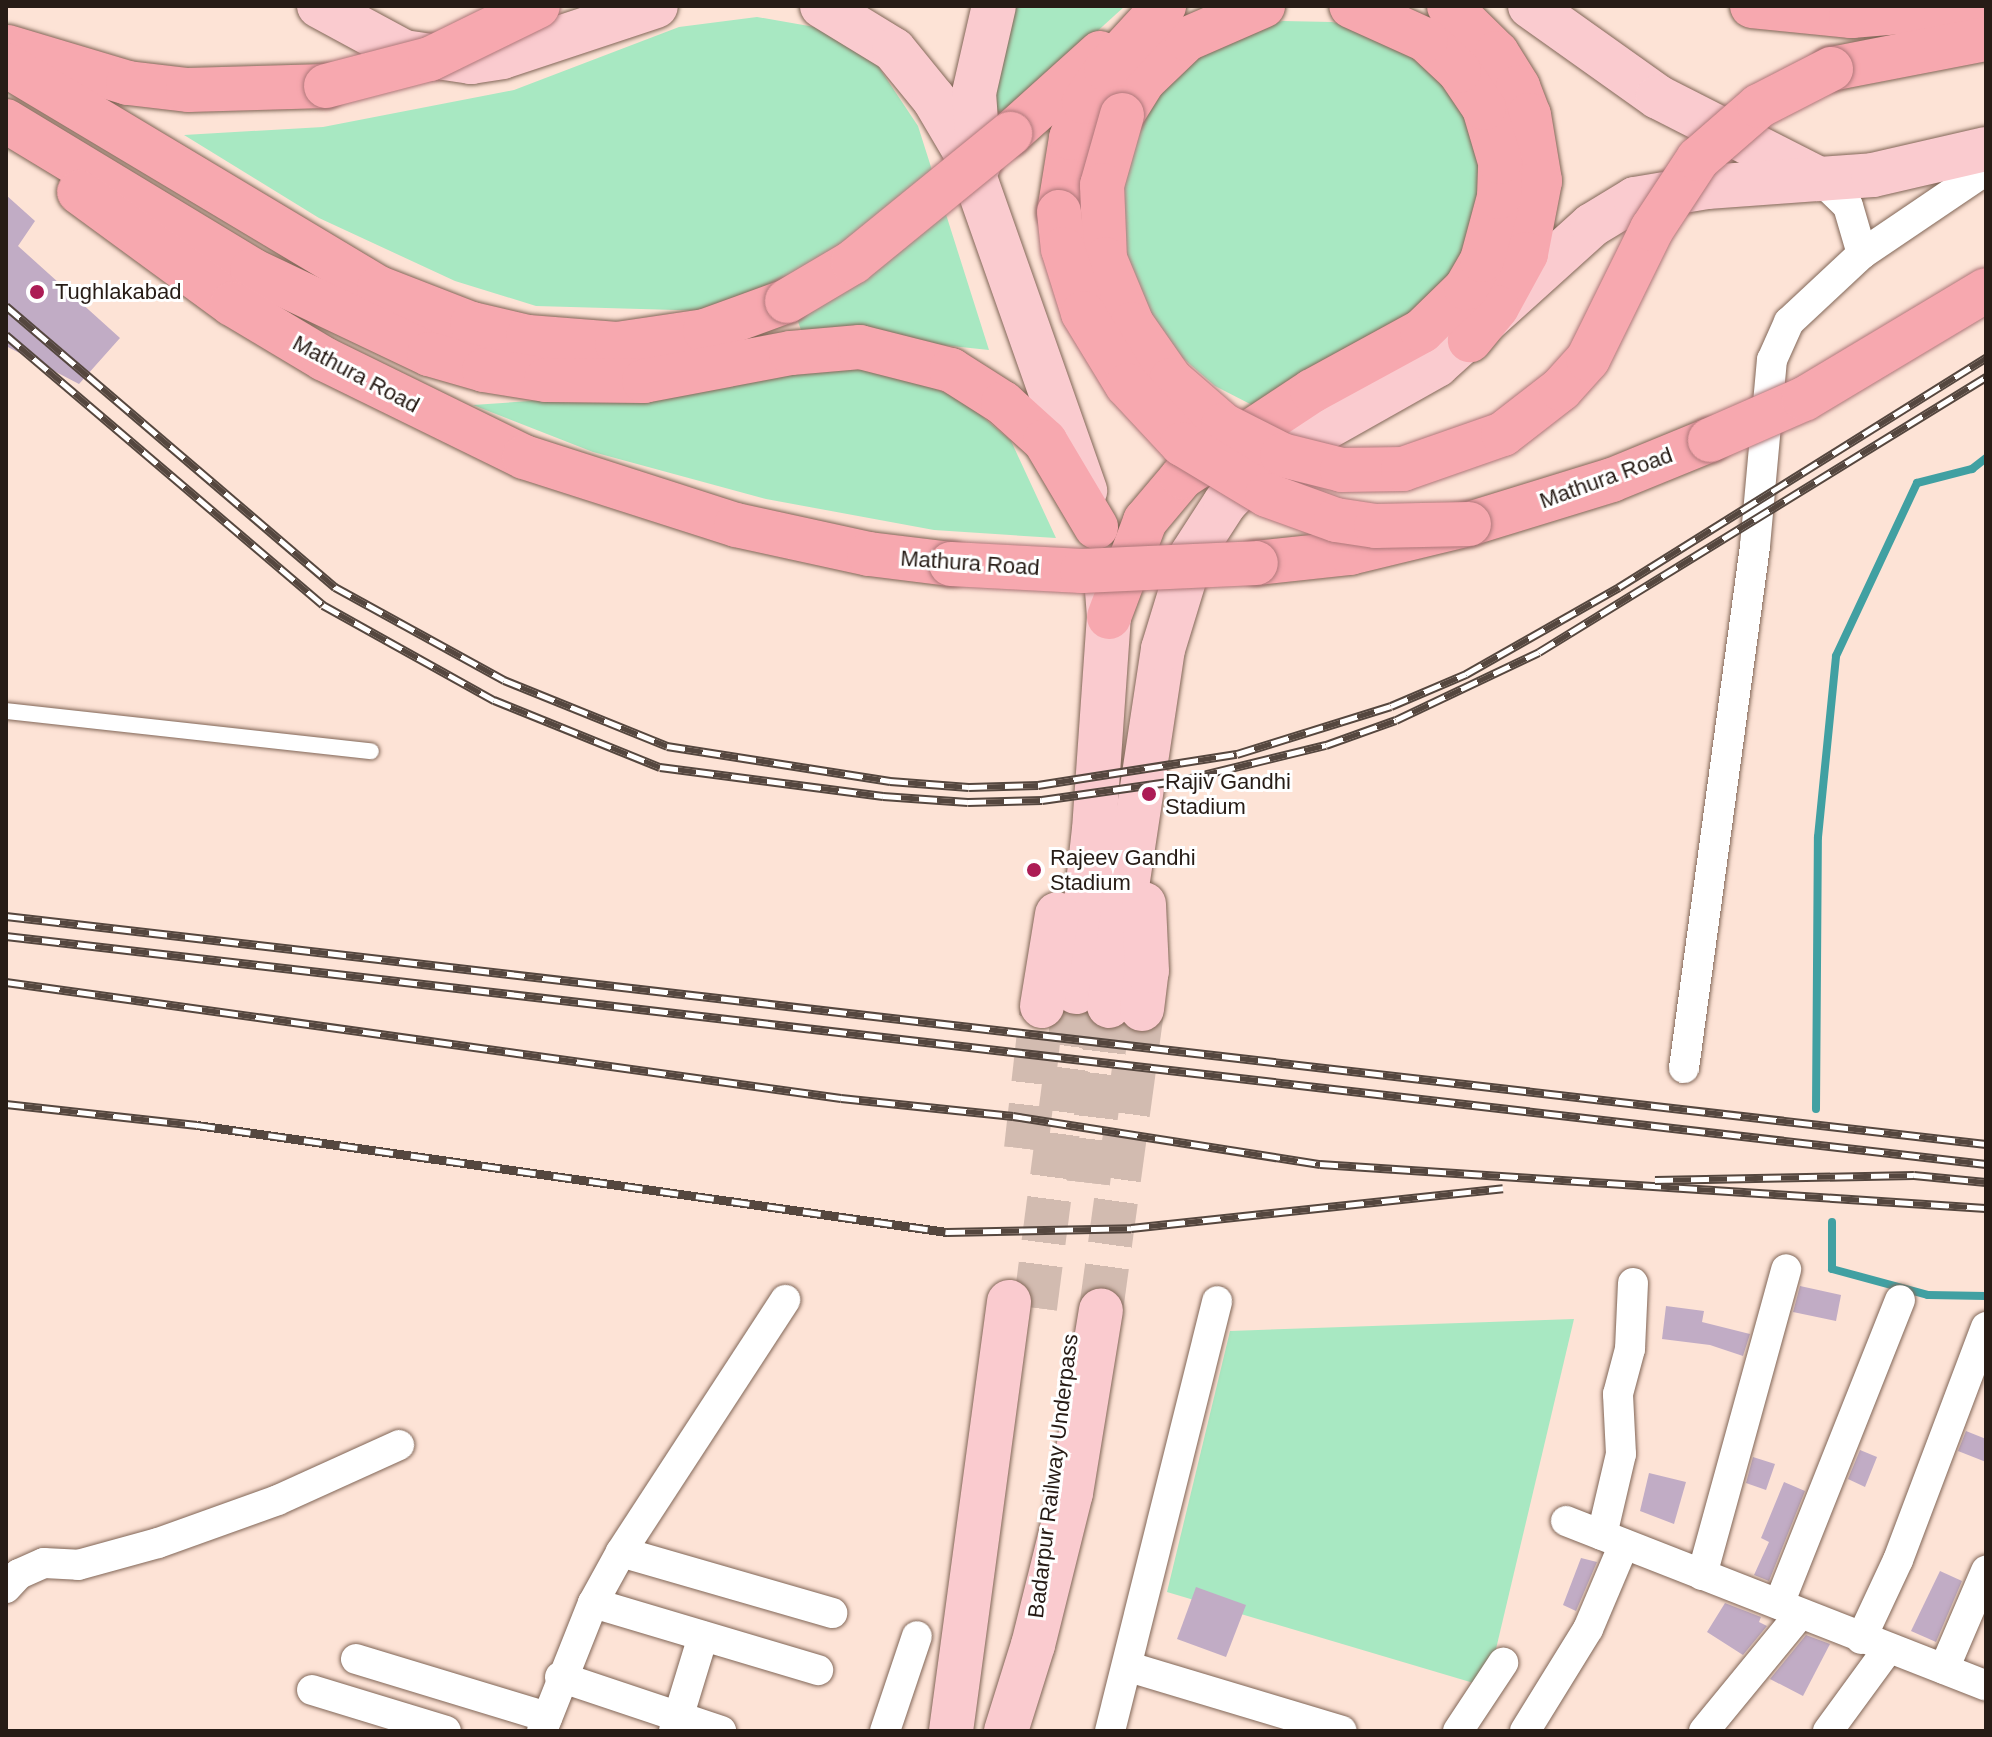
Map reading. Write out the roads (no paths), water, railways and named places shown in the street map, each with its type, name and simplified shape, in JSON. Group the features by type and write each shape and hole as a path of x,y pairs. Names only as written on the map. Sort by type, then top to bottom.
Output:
{"highway":[{"path":"6,65 214,192 420,308 528,337 617,344 742,320 822,281 897,229 1120,35 1163,6"},
{"path":"1163,6 1106,69 1084,102 1061,182 1063,249 1083,313 1105,353 1157,421 1182,444 1267,495 1336,520 1376,526 1469,524"},
{"path":"1263,6 1187,39 1143,81 1108,150 1099,225 1105,259 1143,343 1198,406 1282,455 1342,470 1403,469 1437,461 1503,434 1532,414 1588,359 1674,190 1725,131 1759,106 1790,87 1864,59 1986,39"},
{"path":"1109,617 1145,521 1182,477 1312,391 1422,331 1466,288 1482,260 1499,197 1495,134 1474,90 1444,55 1402,26 1351,6"},
{"path":"1449,6 1497,53 1529,115 1540,181 1526,254 1513,281 1470,340"},
{"path":"1752,6 1851,16 1973,6"},
{"path":"6,46 128,83 188,90 326,86 430,59 540,25"},
{"path":"6,121 252,270 429,354 484,370 546,380 644,381 791,353 860,347 951,370 1003,403 1045,441 1096,527"},
{"name":"Mathura Road","path":"6,134 139,240 232,304 373,385 524,457 736,525 869,554 1082,571 1160,570 1350,553 1469,524 1612,480 1804,399 1986,290"}],"main road":[{"path":"319,6 389,45 422,57 471,62 540,25 600,6"},
{"path":"540,25 656,6"},
{"path":"822,6 869,30 911,68 951,125 987,202 1096,527 1109,617 1101,730 1095,804 1072,831 1092,1003 1137,814 1163,649 1192,554 1225,503 1288,449 1437,365 1470,340 1592,225 1624,204 1707,187 1888,173 1986,149"},
{"path":"987,202 976,150 974,93 994,6"},
{"path":"1530,6 1618,72 1713,126 1821,180"},
{"path":"1582,6 1713,126"},
{"path":"1101,730 1151,717"},
{"name":"Badarpur Railway Underpass","path":"951,1731 1004,1538 1055,1307 1033,1645 1006,1731"}],"street":[{"path":"1684,1068 1755,546 1772,360 1789,322 1862,254 1986,170"},
{"path":"1821,180 1848,206 1862,254"},
{"path":"1702,1575 1786,1269"},
{"path":"1525,1731 1588,1629 1613,1539 1621,1454 1618,1394 1630,1349 1633,1283"},
{"path":"356,1659 544,1724 560,1677 593,1603 621,1552 785,1300"},
{"path":"1704,1731 1790,1609 1900,1300"},
{"path":"1110,1731 1129,1667 1217,1301"},
{"path":"1828,1731 1874,1644 1898,1560 1986,1327"},
{"path":"6,1588 19,1574 44,1563 78,1565 158,1543 278,1500 399,1445"},
{"path":"1566,1521 1986,1686"},
{"path":"621,1552 832,1613"},
{"path":"1944,1669 1986,1571"},
{"path":"593,1603 818,1670"},
{"path":"676,1724 703,1636"},
{"path":"885,1731 917,1636"},
{"path":"1458,1731 1503,1663"},
{"path":"1129,1667 1342,1731"},
{"path":"560,1677 676,1724 721,1731"},
{"path":"312,1690 446,1731"}],"lane":[{"path":"6,711 371,751"}],"waterway":[{"path":"1816,1109 1818,837 1836,656 1917,483 1972,469 1986,458"},
{"path":"1832,1222 1832,1269 1928,1295 1986,1296"}],"tunnel":[{"path":"1035,1308 1076,992"},
{"path":"1026,1149 1042,1006"},
{"path":"1088,1183 1109,1006"},
{"path":"1101,1310 1142,1009"}],"railway":[{"path":"6,306 335,587 504,680 667,746 890,781 969,787 1038,785 1237,754 1391,706 1466,674 1619,587 1986,358"},
{"path":"6,335 323,605 494,700 660,767 883,796 968,802 1042,800 1182,780 1326,745 1396,720 1539,652 1986,377"},
{"path":"6,916 1986,1144"},
{"path":"6,936 1986,1164"},
{"path":"6,982 841,1098 1013,1116 1320,1164 1986,1208"},
{"path":"6,1104 197,1125 947,1232 1131,1228 1503,1188"},
{"path":"1655,1180 1914,1175 1986,1182"}],"place":[{"name":"Tughlakabad","path":"37,292"},
{"name":"Rajiv Gandhi Stadium","path":"1149,794"},
{"name":"Rajeev Gandhi Stadium","path":"1034,870"}]}
